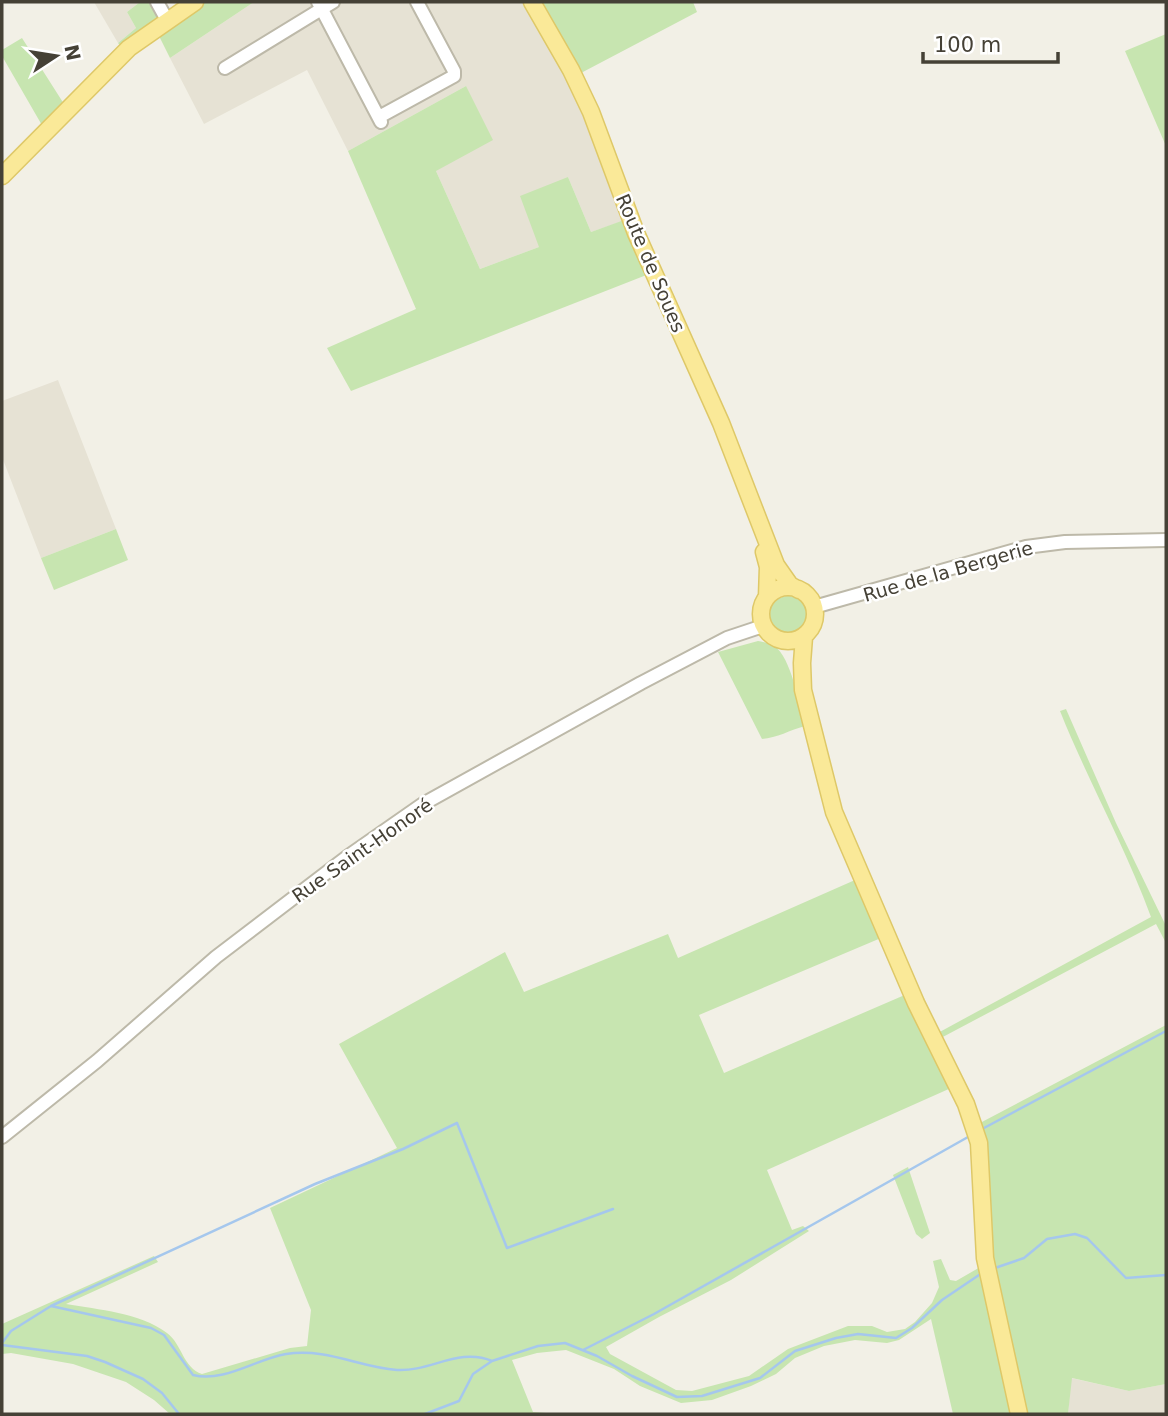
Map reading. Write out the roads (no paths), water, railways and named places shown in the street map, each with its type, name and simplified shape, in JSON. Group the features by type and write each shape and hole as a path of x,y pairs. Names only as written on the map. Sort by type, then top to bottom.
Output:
{"main road":[{"path":"2,176 129,48 195,2"},
{"name":"Route de Soues","path":"532,2 571,70 591,112 636,233 721,422 780,572 790,585 800,590"},
{"name":"Route de Soues","path":"761,529 761,542 768,567 767,597"},
{"path":"803,690 804,637 814,621 814,607 809,597 800,590 781,588 767,597 762,605 763,626 779,641 788,655 803,690 834,812 916,1003 966,1104 979,1143 985,1258 1019,1414"},
{"path":"779,641 790,642 804,637"}],"street":[{"path":"157,2 167,20"},
{"path":"225,68 324,4 380,121 454,76 454,71 417,2"},
{"name":"Rue de la Bergerie","path":"814,607 1026,547 1065,542 1166,540"},
{"name":"Rue Saint-Honoré","path":"2,1137 97,1061 216,957 346,857 423,804 641,683 727,638 763,626"}],"waterway":[{"path":"984,1128 1166,1031"},
{"path":"51,1306 315,1184 403,1149 457,1123 507,1248 613,1209"},
{"path":"583,1350 654,1314 968,1137"},
{"path":"995,1268 1024,1258 1047,1239 1075,1234 1087,1238 1126,1278 1166,1275"},
{"path":"425,1414 459,1401 473,1374 492,1361 538,1346 565,1343 597,1356 677,1397 702,1396 760,1378 795,1351 836,1338 858,1334 896,1338 912,1328 942,1300 979,1275"},
{"path":"2,1343 11,1331 51,1306 151,1328 164,1335 193,1375 205,1377 228,1373 286,1354 301,1353 397,1370 409,1370 456,1358 480,1357 492,1361"},
{"path":"2,1345 87,1356 105,1362 143,1379 162,1393 179,1414"}]}
